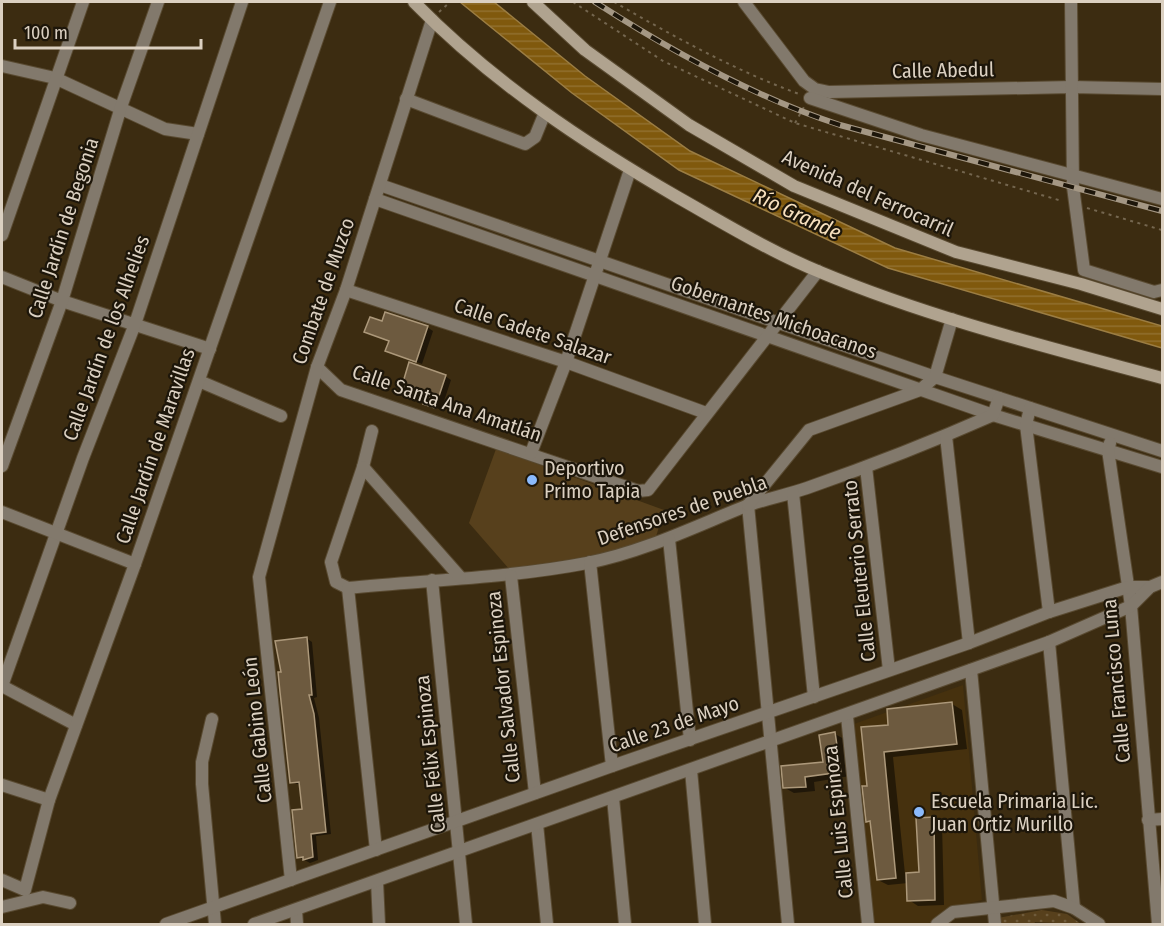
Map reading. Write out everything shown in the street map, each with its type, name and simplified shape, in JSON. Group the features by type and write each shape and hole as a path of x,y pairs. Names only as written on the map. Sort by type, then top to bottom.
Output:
{"main road":[{"path":"414,2 544,115 630,170 729,227 818,271 952,319 1162,378"},
{"name":"Avenida del Ferrocarril","path":"533,2 585,50 689,125 794,186 956,252 1081,284 1162,309"}],"street":[{"path":"2,235 83,2"},
{"name":"Calle Jardín de Begonia","path":"2,466 62,301 121,107 158,2"},
{"name":"Calle Jardín de los Alhelies","path":"2,686 83,458 135,324 242,2"},
{"name":"Calle Jardín de Maravillas","path":"15,902 25,890 49,800 135,564 330,2"},
{"path":"744,2 812,94 921,135 1073,181 1162,199"},
{"path":"1071,2 1073,181 1084,270 1154,292 1162,290"},
{"name":"Combate de Muzco","path":"259,577 317,367 346,290 432,20"},
{"path":"2,66 55,78 165,129 198,134"},
{"name":"Calle Abedul","path":"812,94 1072,87 1162,89"},
{"path":"406,99 525,144 535,137 544,115"},
{"path":"531,453 566,362 630,170"},
{"name":"Gobernantes Michoacanos","path":"380,185 934,377 1162,451"},
{"name":"Gobernantes Michoacanos","path":"375,199 993,415 1162,467"},
{"name":"Calle Santa Ana Amatlán","path":"317,367 341,390 638,491 648,490 818,271"},
{"path":"2,277 62,301 210,349"},
{"name":"Calle Cadete Salazar","path":"346,290 566,362 706,413"},
{"path":"788,924 748,505 809,430 920,390 934,377 952,319"},
{"path":"199,381 281,416"},
{"path":"993,415 999,398"},
{"path":"1030,408 1026,425 1049,612"},
{"name":"Defensores de Puebla","path":"348,588 459,577 511,576 590,562 669,539 748,505 793,493 866,467 993,415"},
{"path":"372,431 363,467 331,562 336,582 348,588 376,850"},
{"name":"Calle Francisco Luna","path":"1112,434 1108,450 1131,606 1158,924"},
{"path":"946,436 969,643"},
{"path":"363,467 459,577"},
{"name":"Calle Eleuterio Serrato","path":"866,467 889,670"},
{"path":"793,493 814,697"},
{"path":"2,512 135,564"},
{"path":"669,539 690,740"},
{"path":"590,562 612,766"},
{"name":"Calle Salvador Espinoza","path":"511,576 535,793"},
{"name":"Calle Gabino León","path":"259,577 291,880"},
{"name":"Calle Félix Espinoza","path":"432,580 466,924"},
{"name":"Calle 23 de Mayo","path":"254,924 847,716 1049,642 1131,606 1150,587 1162,582"},
{"name":"Calle 23 de Mayo","path":"166,924 612,766 969,643 1049,612 1128,587 1150,587"},
{"path":"1049,642 1074,908"},
{"path":"971,670 995,924"},
{"path":"2,686 76,724"},
{"name":"Calle Luis Espinoza","path":"847,716 868,924"},
{"path":"212,719 202,762 202,784 215,924"},
{"path":"691,770 705,924"},
{"path":"2,785 49,800"},
{"path":"613,798 625,924"},
{"path":"1148,820 1162,819"},
{"path":"537,824 547,924"},
{"path":"2,880 25,890"},
{"path":"376,881 379,924"},
{"path":"2,907 43,897 70,903"},
{"path":"937,924 953,912 1054,901 1074,908 1099,924"},
{"path":"296,910 297,924"}],"path":[{"path":"573,2 663,61 795,123 1162,230"},
{"path":"614,2 669,33 751,74 812,94"}],"shaded area":[{"name":"Deportivo Primo Tapia","path":"496,449 664,510 655,540 589,558 510,570 469,523"},
{"name":"Escuela Primaria Lic. Juan Ortiz Murillo","path":"963,685 982,900 950,908 928,924 874,924 854,724"},
{"path":"1042,910 1067,914 1081,924 1035,922 1034,924 998,924 998,918"}],"water":[{"name":"Río Grande","path":"460,2 494,2 585,76 690,151 895,248 1162,326 1162,348 888,268 679,170 572,93"}],"building":[{"path":"385,312 428,326 416,362 385,351 389,341 364,332 370,317 382,321"},
{"path":"409,362 446,375 435,408 423,404 426,397 401,389"},
{"path":"307,637 312,695 309,695 314,714 326,832 311,834 313,857 303,860 303,857 297,858 292,810 302,809 299,782 290,783 278,672 281,672 275,641"},
{"path":"952,702 957,744 884,752 896,878 877,880 870,821 866,822 862,786 867,786 861,727 888,725 887,709"},
{"path":"835,732 841,772 805,777 806,787 783,788 781,766 823,762 819,735"},
{"path":"934,817 935,900 907,901 906,873 919,872 916,818"}],"railway":[{"path":"595,2 683,55 745,87 808,114 840,125 1162,211"}],"place":[{"name":"Deportivo Primo Tapia","path":"532,480"},
{"name":"Escuela Primaria Lic. Juan Ortiz Murillo","path":"919,812"}]}
